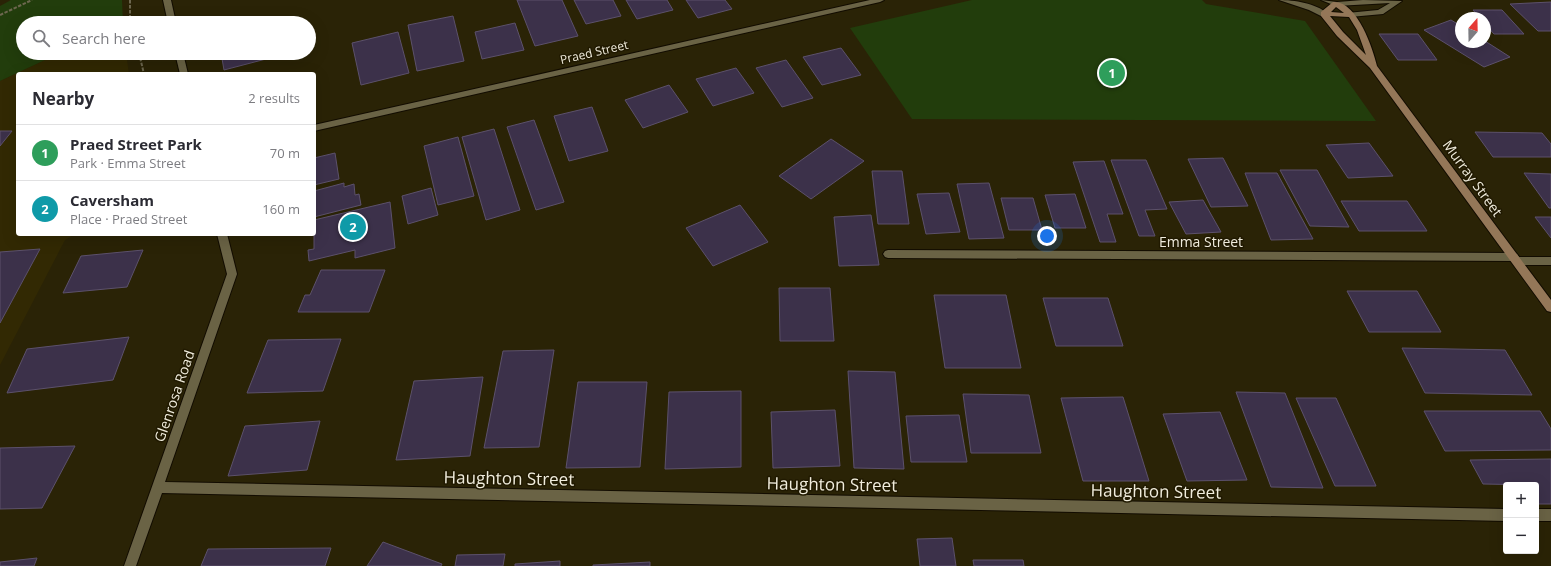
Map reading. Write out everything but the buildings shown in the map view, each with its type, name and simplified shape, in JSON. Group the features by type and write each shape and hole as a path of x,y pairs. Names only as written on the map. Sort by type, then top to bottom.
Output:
{"street":[{"path":"167,0 170,16"},
{"name":"Praed Street","path":"316,128 880,0"},
{"path":"1283,0 1312,8 1324,14 1350,15 1380,12 1400,0"},
{"path":"1325,0 1336,4 1397,0"},
{"path":"1324,14 1336,4"},
{"name":"Murray Street","path":"1336,4 1350,15 1365,35 1373,66"},
{"name":"Murray Street","path":"1324,14 1340,34 1373,66 1551,308"},
{"path":"181,60 184,72"},
{"name":"Glenrosa Road","path":"130,566 232,274 222,236"},
{"name":"Emma Street","path":"888,254 1551,260"},
{"name":"Haughton Street","path":"158,487 1503,515"},
{"path":"1539,515 1551,515"}],"path":[{"path":"0,15 32,0"},
{"path":"130,0 130,16"},
{"path":"140,60 143,72"}],"shaded area":[{"path":"45,60 127,60 129,72 19,72"},
{"path":"16,74 16,236 72,236 65,240 0,365 0,81"}],"green space":[{"path":"11,0 122,0 123,16 16,16 16,60 45,60 19,72 16,72 16,74 0,81 0,6"},
{"path":"972,0 1202,0 1206,4 1305,21 1376,121 912,119 850,28"}],"place":[{"name":"Praed Street Park","path":"1112,73"},
{"name":"Caversham","path":"353,227"}]}
